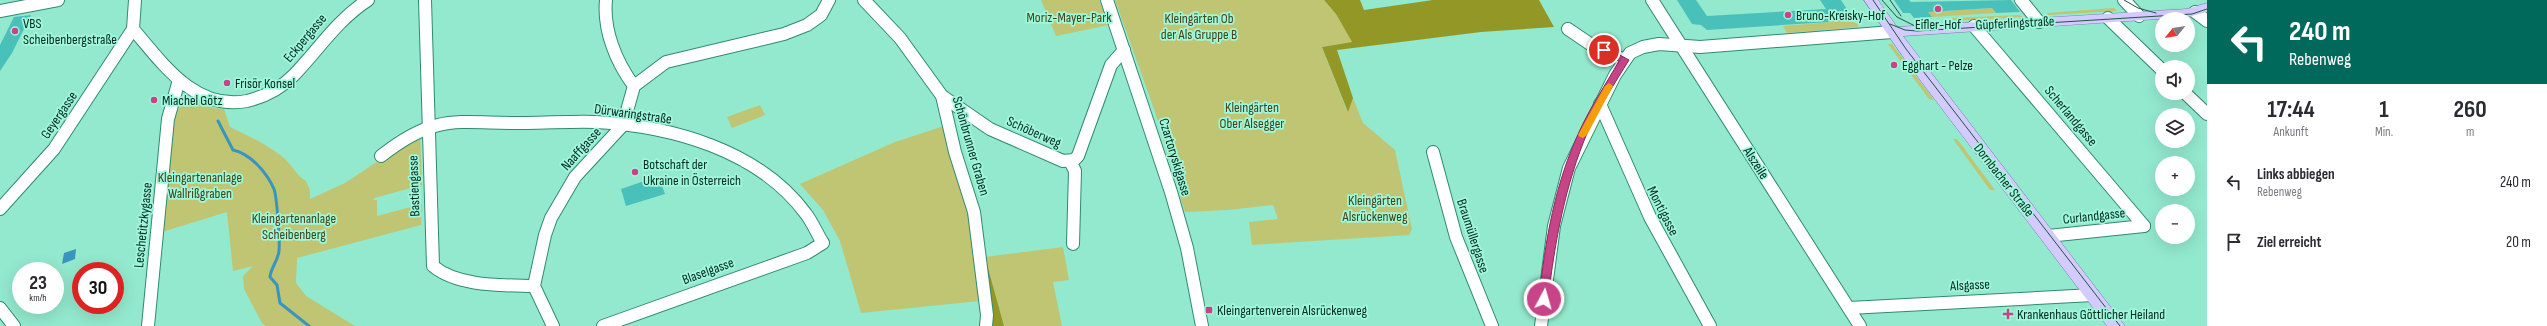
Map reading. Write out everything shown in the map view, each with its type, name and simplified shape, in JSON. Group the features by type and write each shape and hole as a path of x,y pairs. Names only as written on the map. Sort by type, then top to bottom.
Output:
{"main road":[{"name":"Dornbacher Straße","path":"1871,0 1892,32 2117,326"},
{"name":"Güpferlingstraße","path":"1892,32 2204,12"}],"street":[{"path":"0,11 58,0"},
{"path":"133,29 134,0"},
{"name":"Eckpergasse","path":"133,29 179,80 215,103 240,103 262,97 287,82 342,18 368,0"},
{"name":"Bastiengasse","path":"425,0 427,126 433,266 441,273 469,279 514,286 534,286"},
{"path":"606,0 605,21 626,78 634,86 650,72 666,62 784,34 807,25 821,15 829,0"},
{"name":"Schönbrunner Graben","path":"864,0 897,34 942,96 955,152 974,212 987,315 986,326"},
{"name":"Czartoryskigasse","path":"1107,0 1144,106 1186,242 1202,326"},
{"name":"Alszeile","path":"1652,0 1860,326"},
{"path":"2021,0 2039,22"},
{"path":"2124,0 2138,16"},
{"path":"2108,18 2155,63"},
{"name":"Scherlandgasse","path":"1974,26 2144,226"},
{"name":"Geyergasse","path":"0,209 54,149 133,29"},
{"path":"1541,326 1548,259 1558,205 1582,135 1624,60 1590,44 1568,29"},
{"name":"Güpferlingstraße","path":"1624,60 1629,54 1640,48 1679,43 1700,47 1892,32"},
{"name":"Schöberweg","path":"942,96 990,129 1063,161 1070,161 1078,156 1111,65 1124,50"},
{"name":"Leschetitzkygasse","path":"148,326 168,119 179,80"},
{"name":"Naaffgasse","path":"534,286 545,235 558,205 575,178 623,126 634,86"},
{"path":"2192,100 2207,114"},
{"name":"Montigasse","path":"1600,104 1639,198 1681,278 1710,326"},
{"name":"Dürwaringstraße","path":"381,156 408,136 427,126 464,122 606,123 623,126 709,144 753,166 774,180 791,197 816,228 823,243"},
{"name":"Braumüllergasse","path":"1433,152 1458,244 1492,326"},
{"path":"1070,161 1075,171 1073,244"},
{"name":"Curlandgasse","path":"2048,236 2144,226"},
{"name":"Blaselgasse","path":"603,326 807,253 823,243"},
{"path":"534,286 553,326"},
{"name":"Alsgasse","path":"1849,308 2093,295"},
{"path":"0,308 14,326"}],"green space":[{"name":"Moriz-Mayer-Park","path":"1041,0 1099,0 1109,25 1056,36"},
{"path":"1115,0 1324,0 1336,14 1352,42 1322,47 1347,111 1353,98 1363,123 1395,150 1412,229 1409,235 1252,245 1249,222 1278,219 1273,205 1228,210 1185,212 1155,112"},
{"path":"1992,8 1996,13 1932,17 1928,12"},
{"path":"2114,8 2117,11 2048,15 2047,13"},
{"path":"2019,15 2024,17 1954,21 1952,18"},
{"path":"1844,18 1858,24 1858,27 1787,33 1783,26 1844,21"},
{"path":"1888,44 1892,44 1934,100 1929,99"},
{"name":"Kleingartenanlage Scheibenberg","path":"192,97 213,108 224,109 230,127 260,142 282,156 300,177 306,181 310,190 310,199 345,183 420,133 422,185 374,198 374,200 377,200 377,216 422,204 421,225 297,258 296,283 306,296 355,326 266,326 262,323 244,289 243,276 253,266 233,271 227,212 162,232 173,119 182,103"},
{"path":"760,105 765,115 732,128 727,117"},
{"path":"944,126 967,201 980,301 861,313 840,241 823,210 800,184 895,142"},
{"path":"1953,139 1957,139 1995,190 1990,190"},
{"path":"1063,247 1069,280 1053,282 1062,326 1004,326 985,257"}],"shaded area":[{"path":"1324,0 1360,0 1364,10 1433,0 1539,0 1554,27 1481,32 1337,50 1353,98 1348,112 1322,47 1352,42 1336,14"},
{"path":"985,257 1004,326 991,326"}],"water":[{"path":"76,249 75,259 64,263 62,262 64,253"}],"building":[{"name":"Bruno-Kreisky-Hof","path":"1677,0 1696,0 1707,16 1826,9 1820,0 1841,0 1850,14 1839,14 1845,21 1707,30 1701,25 1692,24"},
{"name":"Eifler-Hof","path":"1894,0 1909,0 1911,2 2011,0 2020,12 1996,13 1992,8 1928,12 1932,17 1914,18 1910,13 1903,13"},
{"name":"VBS Scheibenbergstraße","path":"31,15 12,53 0,71 0,45 14,17"},
{"path":"653,178 659,178 665,194 626,206 621,189"}],"waterway":[{"path":"218,121 233,150 240,152 258,165 274,189 278,220 279,251 270,277 277,285 280,303 309,326"}],"tram line":[{"path":"1873,0 1906,49 2120,326"},
{"path":"1882,0 1897,17 1919,28"},
{"path":"1890,0 1901,16"},
{"path":"2124,0 2138,8 2155,13"},
{"path":"1890,24 1905,30 1917,31 2192,14 2207,9"}],"slow traffic":[{"path":"1583,135 1609,86"}],"place":[{"name":"Eifler-Hof","path":"1938,9"},
{"name":"Bruno-Kreisky-Hof","path":"1788,15"},
{"name":"VBS Scheibenbergstraße","path":"15,31"},
{"name":"Egghart - Pelze","path":"1894,65"},
{"name":"Frisör Konsel","path":"227,83"},
{"name":"Miachel Götz","path":"154,100"},
{"name":"Botschaft der Ukraine in Österreich","path":"635,172"},
{"name":"Kleingartenverein Alsrückenweg","path":"1209,310"},
{"name":"Krankenhaus Göttlicher Heiland","path":"2008,314"}],"route":[{"path":"1544,299 1548,259 1558,205 1569,168 1585,130 1624,60 1604,50"}],"park label":[{"name":"Kleingärten Ob der Als Gruppe B","path":"1199,26"},
{"name":"Kleingärten Ober Alsegger","path":"1252,116"},
{"name":"Kleingartenanlage Wallrißgraben","path":"200,186"},
{"name":"Kleingärten Alsrückenweg","path":"1375,208"}]}
